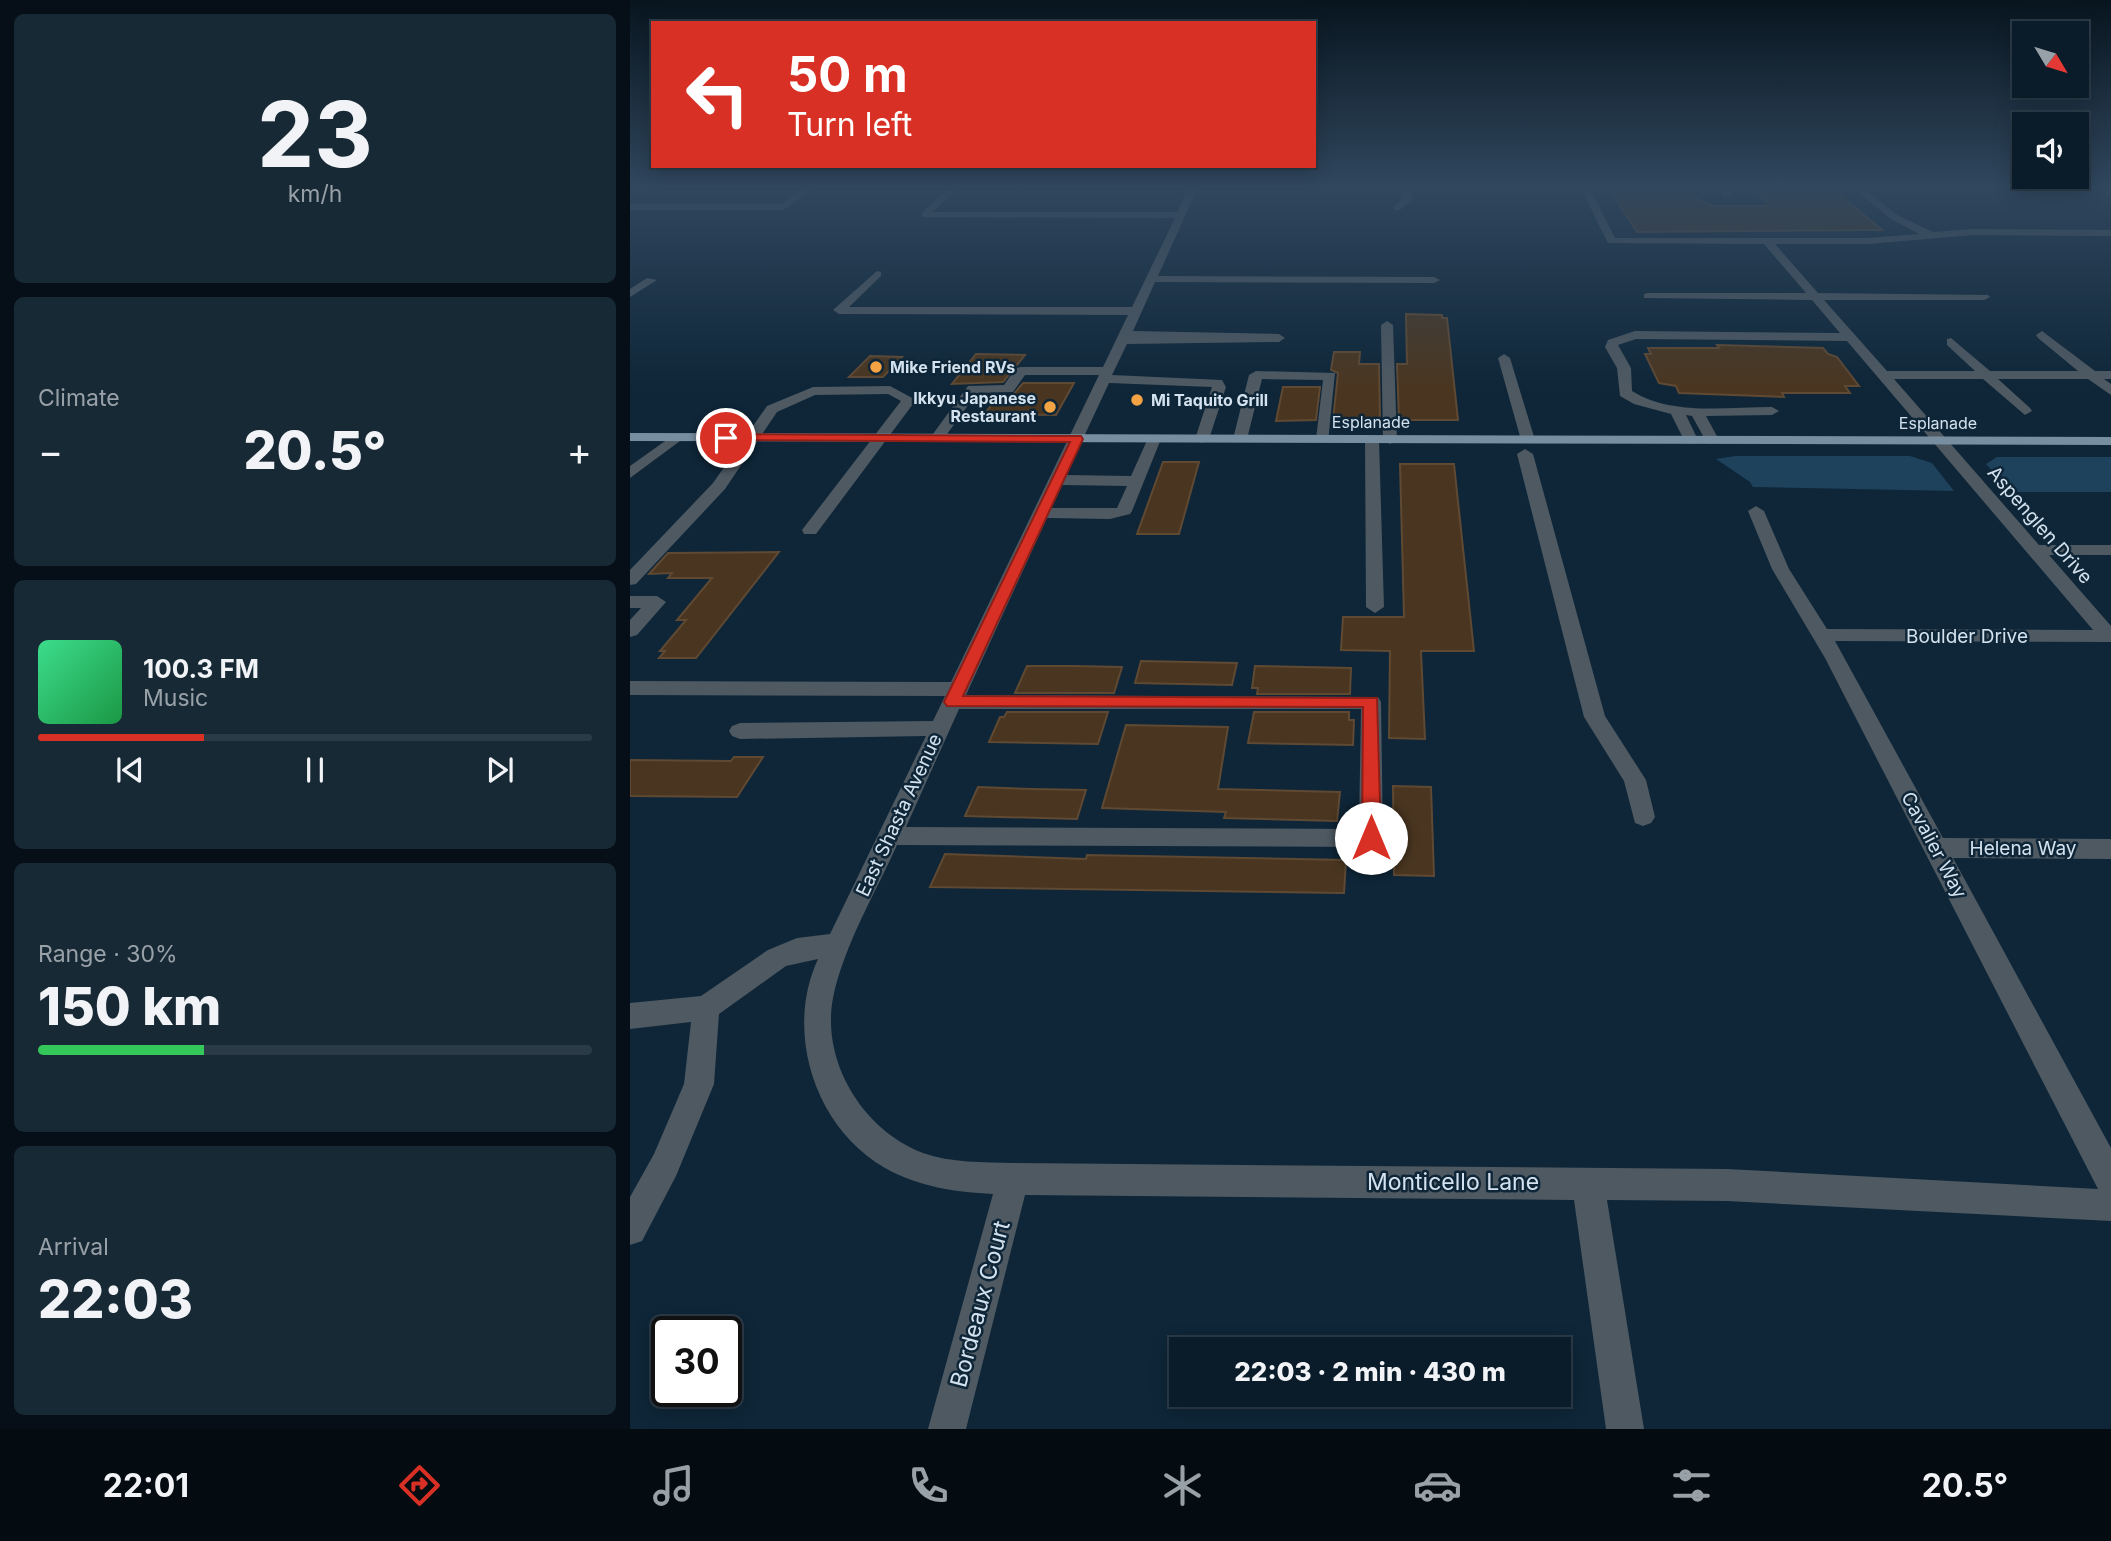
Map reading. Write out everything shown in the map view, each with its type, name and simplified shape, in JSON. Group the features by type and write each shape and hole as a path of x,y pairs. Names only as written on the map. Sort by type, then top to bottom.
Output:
{"main road":[{"name":"Esplanade","path":"630,437 1323,439 1527,447 1691,440 2111,441"}],"street":[{"name":"East Shasta Avenue","path":"830,1086 821,1056 817,1022 820,996 837,945 1163,254"},
{"name":"Aspenglen Drive","path":"1778,254 2032,550 2110,636"},
{"path":"877,274 839,310 1137,312"},
{"path":"1152,279 1434,280"},
{"path":"630,294 651,280"},
{"path":"1648,296 1984,297"},
{"path":"1387,325 1390,440"},
{"path":"1772,411 1676,410 1643,404 1625,393 1624,368 1611,347 1612,343 1635,335 1851,337"},
{"path":"2042,335 2111,391"},
{"path":"1125,337 1279,338"},
{"path":"1951,342 2025,411"},
{"path":"1504,358 1595,717 1635,779 1643,817"},
{"path":"937,438 973,389 1008,389 1021,371 1214,382 1219,387 1202,439"},
{"path":"1240,439 1256,375 1330,376 1323,439"},
{"path":"1884,375 2111,376"},
{"path":"630,580 719,486 772,409 813,391 890,390 909,400 883,438 810,530"},
{"path":"1676,410 1691,440"},
{"path":"1696,410 1712,440"},
{"path":"630,472 676,438"},
{"path":"1042,513 1119,513 1128,507 1154,439"},
{"path":"1371,440 1375,607"},
{"path":"630,457 656,453"},
{"path":"1057,480 1138,481"},
{"name":"Cavalier Way","path":"1756,511 1769,547 1798,601 1822,635 2111,1180"},
{"path":"2032,550 2111,550"},
{"path":"630,602 657,602 630,631"},
{"name":"Boulder Drive","path":"1822,635 2110,636"},
{"path":"630,688 1371,702 1371,838 888,836"},
{"path":"740,731 940,728"},
{"name":"Helena Way","path":"1936,848 2111,849"},
{"path":"630,1016 706,1008 778,958 797,950 837,945"},
{"path":"630,1229 665,1165 699,1084 706,1008"},
{"name":"Monticello Lane","path":"830,1086 865,1136 890,1156 920,1168 952,1175 1013,1179 1727,1185 2111,1205"},
{"name":"Bordeaux Court","path":"947,1429 1013,1179"},
{"path":"1588,1183 1625,1429"}],"shaded area":[{"path":"1735,456 1910,456 1932,463 1954,491 1753,487 1750,482 1716,459"},
{"path":"1997,457 2111,457 2111,492 2012,492 1986,464"}],"building":[{"path":"1406,314 1442,315 1442,318 1447,318 1458,420 1399,420 1397,364 1407,364"},
{"path":"1717,345 1823,348 1828,354 1837,357 1859,386 1845,386 1850,393 1782,393 1784,397 1679,393 1676,386 1659,383 1645,354 1651,354 1648,348 1719,348"},
{"path":"1334,352 1360,352 1359,364 1379,364 1380,420 1333,420 1338,373 1331,370"},
{"path":"976,354 1025,355 1003,382 952,384"},
{"name":"Mike Friend RVs","path":"870,356 902,357 883,377 849,377"},
{"path":"1023,383 1074,383 1056,415 985,414 998,395 1013,395"},
{"path":"1283,387 1320,387 1316,420 1276,421"},
{"path":"1163,462 1199,462 1179,534 1137,534"},
{"path":"1400,464 1454,464 1474,651 1421,651 1425,739 1389,738 1390,651 1341,650 1343,617 1404,617"},
{"path":"779,552 696,658 659,658 665,651 660,651 686,620 677,620 712,578 668,578 672,573 649,574 668,553"},
{"path":"1141,661 1237,663 1232,685 1135,683"},
{"path":"1027,666 1122,667 1114,693 1015,693"},
{"path":"1255,666 1351,668 1350,694 1257,694 1258,688 1252,688"},
{"path":"1007,712 1108,712 1098,744 989,742 1000,717 1004,717"},
{"path":"1254,712 1349,712 1349,720 1354,720 1353,745 1248,743"},
{"path":"1126,725 1228,727 1218,789 1340,792 1337,821 1224,818 1226,812 1102,808"},
{"path":"734,757 763,757 737,797 630,796 630,760 731,761"},
{"path":"1393,786 1431,787 1434,876 1394,875"},
{"path":"978,787 1086,790 1077,819 965,816"},
{"path":"945,854 1086,859 1087,855 1346,860 1344,893 930,887"}],"place":[{"name":"Mike Friend RVs","path":"876,367"},
{"name":"Mi Taquito Grill","path":"1137,400"},
{"name":"Ikkyu Japanese Restaurant","path":"1050,407"}],"route":[{"path":"726,438 1077,439 952,702 1371,702 1371,838"}]}
